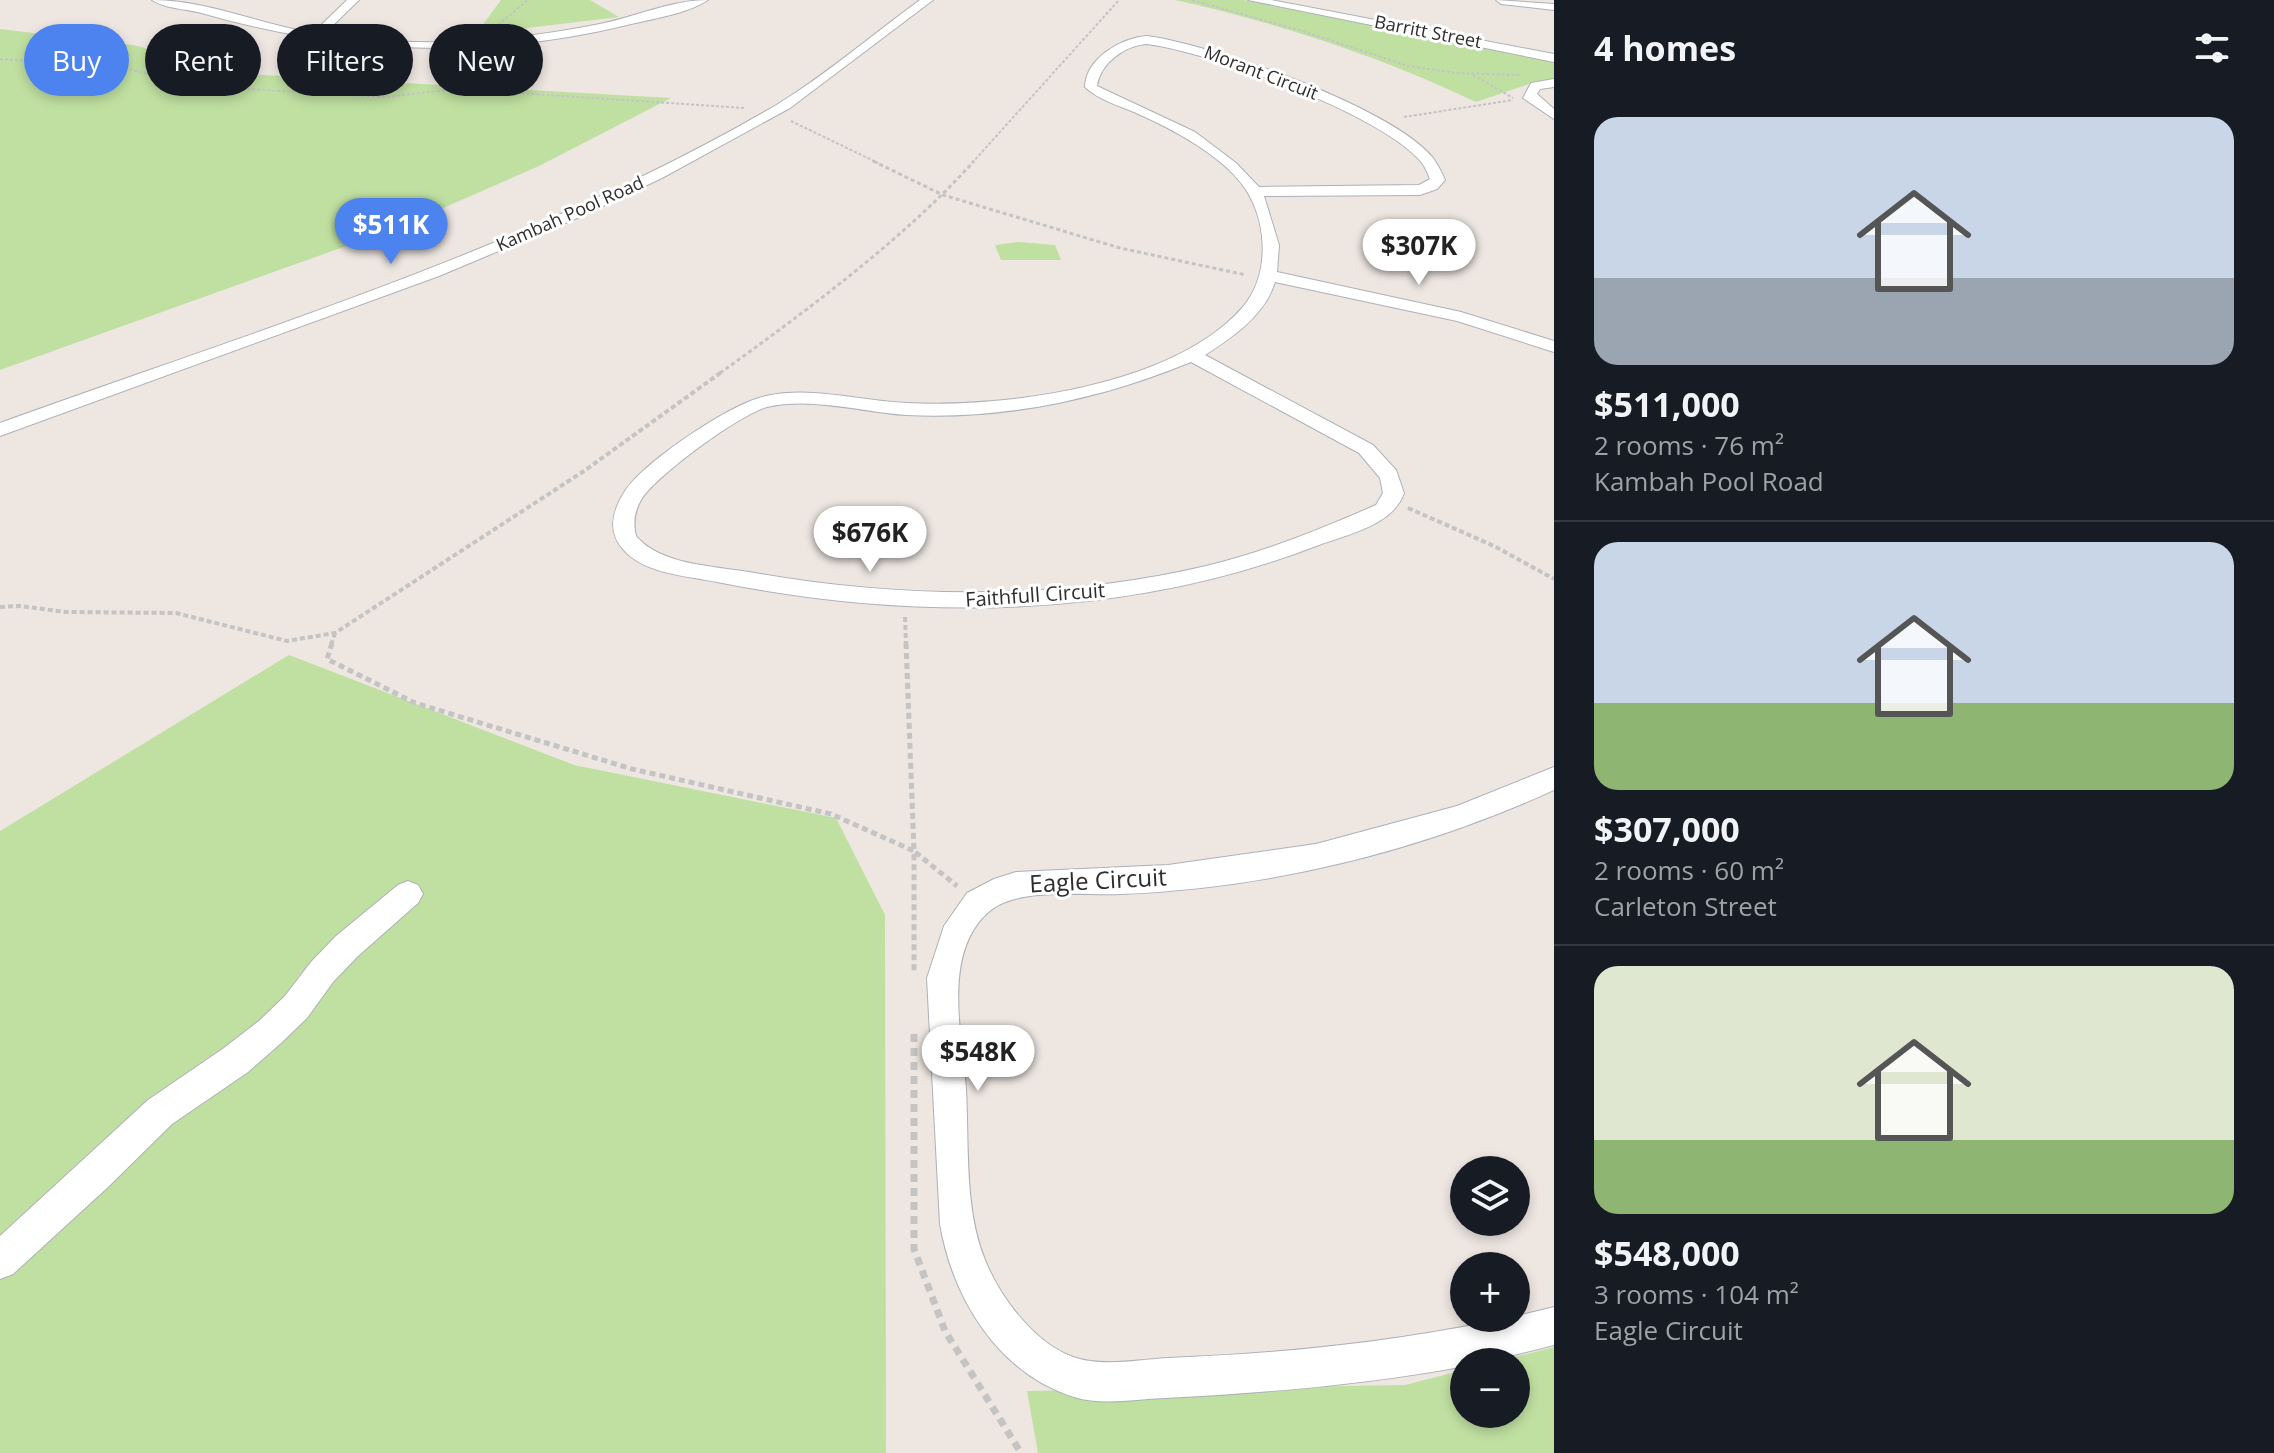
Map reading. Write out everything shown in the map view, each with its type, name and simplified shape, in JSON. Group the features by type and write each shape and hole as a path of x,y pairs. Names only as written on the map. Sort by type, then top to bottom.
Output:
{"street":[{"path":"158,0 277,28"},
{"path":"328,24 353,0"},
{"path":"543,34 610,26 702,0"},
{"name":"Kambah Pool Road","path":"0,430 433,272 532,232 657,175 773,111 927,0"},
{"name":"Barritt Street","path":"1254,0 1478,38 1554,58"},
{"path":"1494,18 1501,0 1554,7"},
{"name":"Morant Circuit","path":"1255,192 1413,190 1432,186 1438,180 1438,172 1432,164 1371,122 1322,96 1263,70 1166,41 1143,40 1120,46 1092,77 1091,87 1100,94 1152,115 1200,141 1225,160 1255,192 1271,233 1271,276"},
{"path":"1554,83 1536,86 1530,93 1530,98 1554,115"},
{"path":"1271,276 1461,317 1554,347"},
{"name":"Faithfull Circuit","path":"1271,276 1252,308 1232,328 1192,355 1146,375 1093,391 1003,406 906,409 797,398 754,404 642,484 630,496 622,519 625,535 634,548 658,561 759,583 904,599 1051,597 1144,586 1231,568 1309,543 1384,510 1393,501"},
{"path":"1192,355 1366,449 1386,468 1395,489 1393,501"},
{"name":"Eagle Circuit","path":"1554,778 1464,816 1354,848 1294,861 1167,878 1004,888 977,902 956,927 943,978 956,1220 970,1270 995,1317 1031,1354 1072,1376 1093,1380 1215,1377 1329,1367 1506,1339 1554,1326"},
{"path":"0,1261 96,1175 160,1112 236,1060 270,1032 296,1007 322,972 347,946 408,894"}],"path":[{"path":"500,24 528,0"},
{"path":"0,607 20,606 66,612 176,613 287,641 335,633 584,471 773,335 943,195 1119,0"},
{"path":"1192,0 1302,31 1408,66 1472,74 1523,75"},
{"path":"0,59 116,66 196,86 385,97 429,92"},
{"path":"1371,122 1517,100 1472,74"},
{"path":"543,95 773,111 943,195 1120,248 1251,276 1271,276"},
{"path":"1393,501 1494,546 1554,579"},
{"path":"904,599 914,851 914,978"},
{"path":"335,633 327,659 415,703 632,769 831,814 914,851 977,902"},
{"path":"914,1026 914,1249 945,1331 1021,1453"}],"green space":[{"path":"501,0 590,0 619,17 543,26 483,24"},
{"path":"1175,0 1243,0 1554,60 1554,81 1535,82 1476,102 1328,42"},
{"path":"0,29 24,32 24,96 129,96 129,45 145,48 145,96 261,96 261,75 277,76 277,96 413,96 413,83 429,84 429,96 543,96 543,91 671,98 539,166 402,226 0,370"},
{"path":"1018,242 1055,245 1061,260 1001,260 995,245"},
{"path":"289,655 574,765 836,818 885,915 886,1453 0,1453 0,831"},
{"path":"1554,1347 1554,1453 1038,1453 1027,1391 1405,1385 1450,1374 1450,1428 1530,1428 1530,1353"}]}
